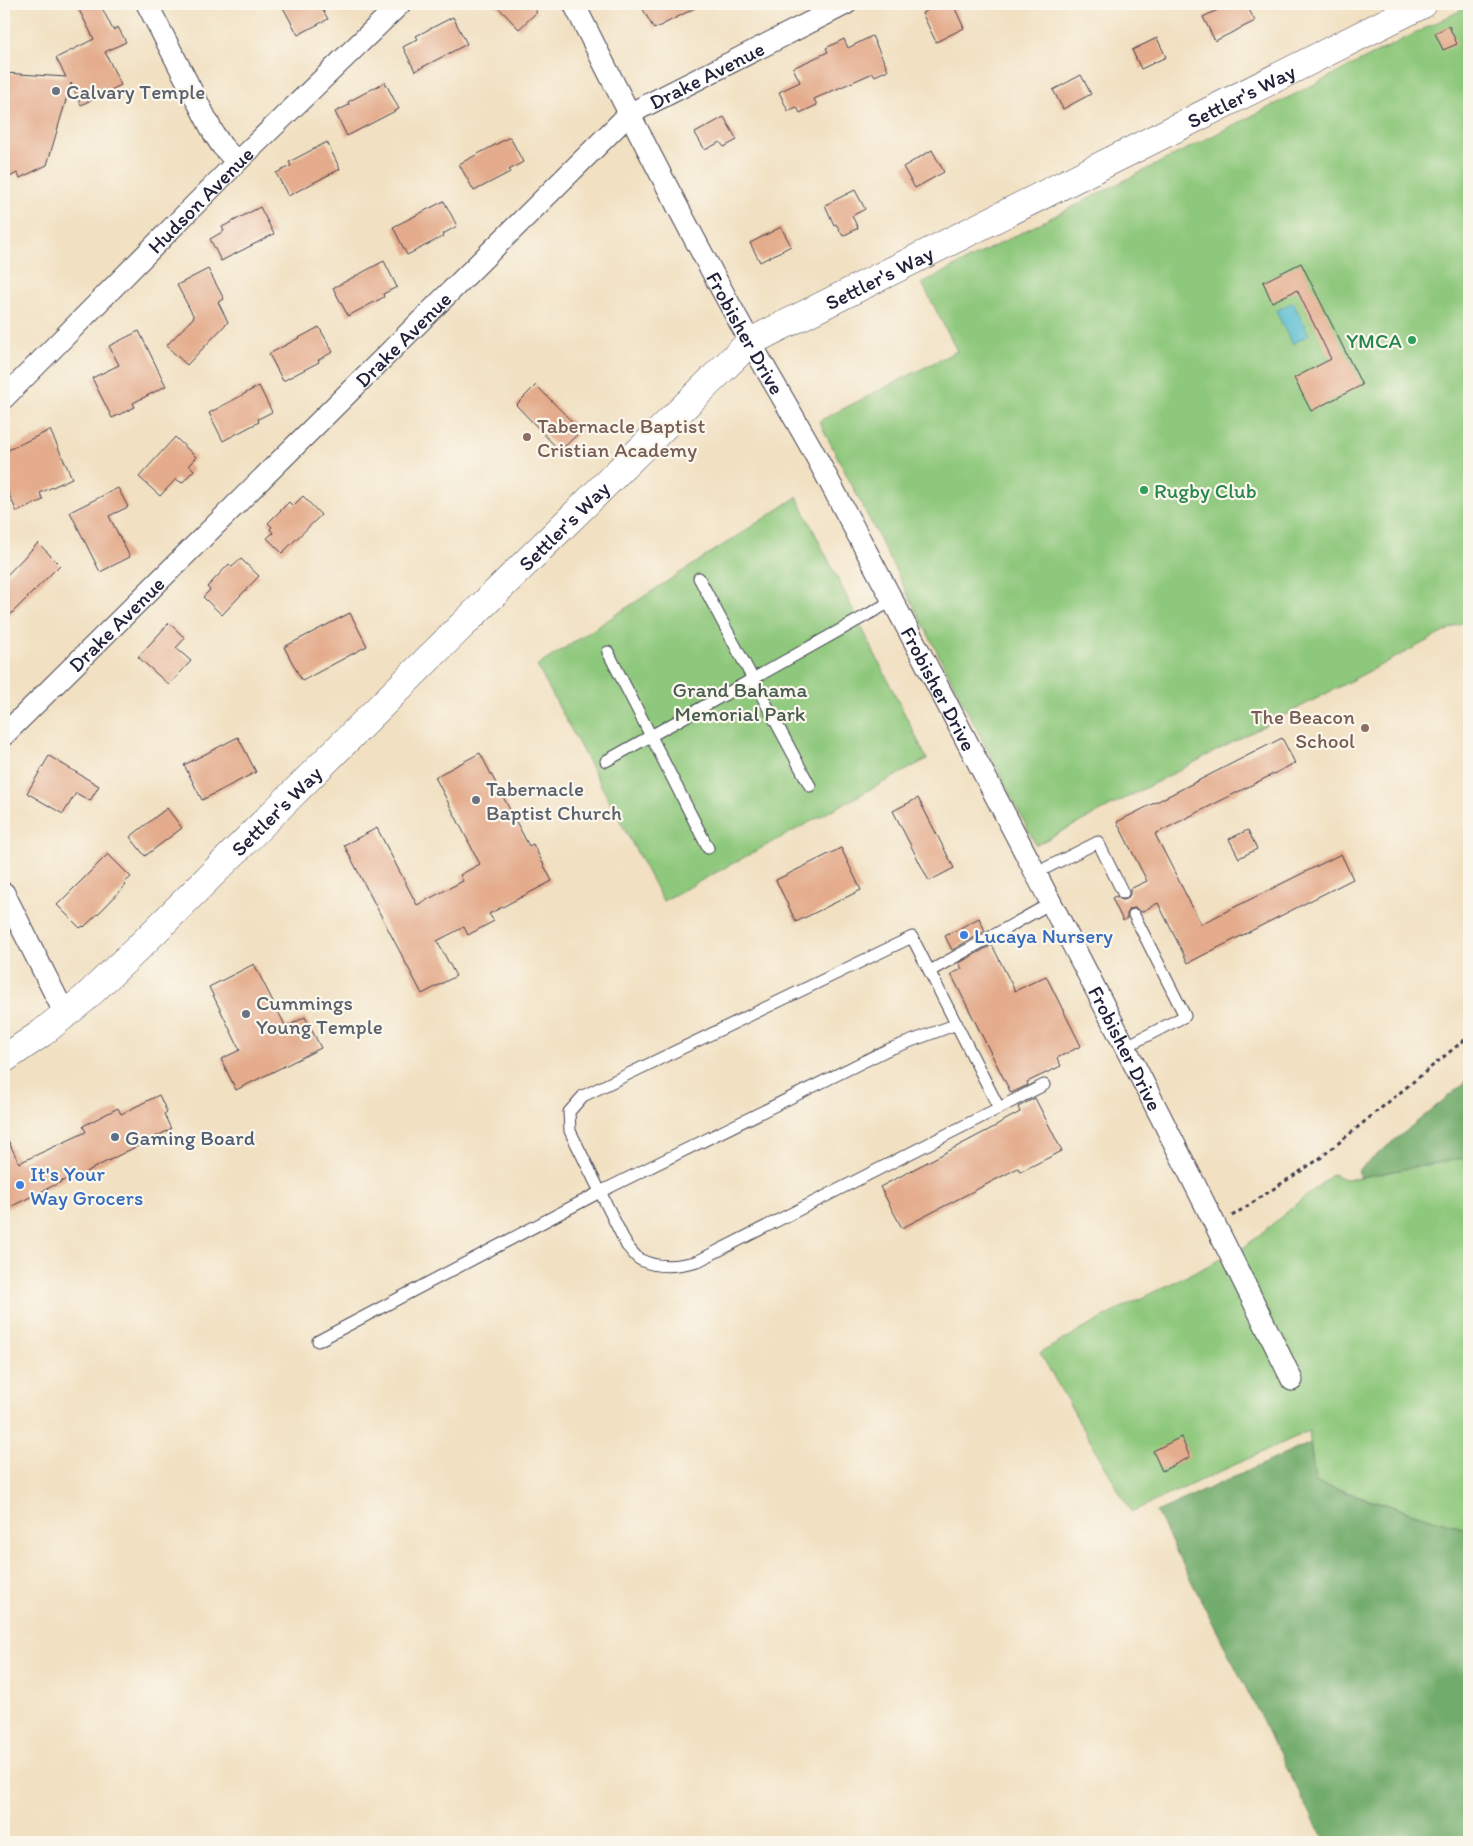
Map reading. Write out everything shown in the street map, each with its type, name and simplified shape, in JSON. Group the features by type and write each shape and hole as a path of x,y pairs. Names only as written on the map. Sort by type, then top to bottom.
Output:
{"main road":[{"name":"Settler's Way","path":"4,1059 42,1033 84,999 136,950 750,342 1423,4"}],"street":[{"path":"147,4 214,134 237,162"},
{"name":"Hudson Avenue","path":"4,398 237,162 400,4"},
{"name":"Frobisher Drive","path":"574,4 629,114 750,342 810,446 1036,873 1217,1226 1292,1380"},
{"name":"Drake Avenue","path":"4,735 629,114 846,4"},
{"path":"4,893 65,1014"}],"lane":[{"path":"699,578 810,786"},
{"path":"606,761 892,601"},
{"path":"608,652 708,848"},
{"path":"1036,873 1098,842 1123,893"},
{"path":"930,972 1051,903"},
{"path":"1125,1047 1185,1016 1134,915"},
{"path":"999,1108 912,937 583,1096 569,1112 570,1131 627,1246 640,1260 658,1266 678,1266 698,1261 999,1108 1044,1085"},
{"path":"318,1342 600,1192 887,1050 957,1024"}],"path":[{"path":"1217,1226 1320,1159 1469,1036"}],"green space":[{"name":"Rugby Club","path":"1469,6 1469,619 1036,845 819,421 957,351 922,283"},
{"name":"Grand Bahama Memorial Park","path":"797,497 927,759 663,901 537,666"},
{"path":"1468,1080 1469,1169 1464,1158 1360,1177 1357,1171"},
{"path":"1464,1158 1469,1169 1469,1530 1315,1482 1309,1431 1131,1512 1040,1353 1119,1309 1242,1249 1333,1174 1346,1180"},
{"path":"1310,1443 1315,1483 1469,1530 1469,1842 1331,1842 1318,1829 1156,1512"}],"water":[{"path":"1293,302 1309,335 1292,344 1276,311"}],"building":[{"name":"Calvary Temple","path":"76,4 100,4 113,30 118,27 126,42 105,52 121,85 81,105 71,83 47,165 20,178 17,173 4,180 4,73 66,77 56,58 94,39"},
{"path":"281,4 319,4 328,19 298,35"},
{"path":"495,4 530,4 537,12 519,29"},
{"path":"640,4 703,4 654,29"},
{"path":"941,4 953,4 964,28 936,42 922,13"},
{"path":"1230,4 1246,4 1255,21 1215,41 1203,17"},
{"path":"453,17 467,44 415,71 403,47 418,39 416,36"},
{"path":"1449,26 1457,44 1443,50 1435,33"},
{"path":"872,36 888,70 875,76 873,73 814,99 817,105 800,113 797,107 788,111 779,92 800,82 793,68 828,52 826,48 844,39 848,48"},
{"path":"1157,38 1166,57 1141,69 1132,50"},
{"path":"1081,75 1091,94 1063,109 1053,90"},
{"path":"385,82 399,109 347,136 335,112 349,105 348,102"},
{"path":"724,117 737,140 724,147 720,142 705,150 695,133"},
{"path":"510,137 523,162 509,170 510,172 474,191 459,164"},
{"path":"327,142 340,169 288,196 276,173 291,166 289,162"},
{"path":"932,150 944,172 915,188 903,167"},
{"path":"855,190 865,209 852,216 858,228 843,236 836,224 834,225 825,205"},
{"path":"444,201 457,226 443,234 444,236 407,255 393,227"},
{"path":"260,207 274,234 221,261 210,239 224,231 222,227"},
{"path":"781,227 791,246 760,262 750,243"},
{"path":"384,261 397,287 383,294 384,297 348,316 333,288"},
{"path":"1301,263 1362,385 1311,411 1294,378 1331,359 1297,290 1272,302 1263,282"},
{"path":"208,269 224,299 218,302 228,322 187,365 166,346 194,317 177,285"},
{"path":"319,327 333,352 318,360 319,362 283,381 269,354"},
{"path":"139,331 166,386 133,403 135,407 112,418 92,378 119,365 109,346"},
{"path":"536,385 581,431 560,451 516,405"},
{"path":"259,386 272,412 258,419 259,422 223,441 209,413"},
{"path":"50,430 72,478 40,493 43,500 17,512 4,483 4,452"},
{"path":"175,437 196,457 189,465 194,470 182,483 176,479 160,496 139,477"},
{"path":"118,488 128,507 109,516 130,557 100,572 70,512"},
{"path":"303,496 321,515 282,553 267,538 273,533 270,529 272,527 268,523 289,502 293,506"},
{"path":"38,543 60,565 4,621 4,578"},
{"path":"241,559 259,576 222,615 203,597 210,590 207,587 229,564 232,567"},
{"path":"350,613 367,646 302,681 284,647"},
{"path":"169,623 185,638 176,648 191,661 169,685 138,657"},
{"path":"238,737 256,772 202,800 184,765"},
{"path":"1282,738 1295,763 1155,834 1201,924 1341,854 1353,879 1188,963 1158,903 1141,912 1135,908 1130,909 1127,918 1123,921 1112,898 1116,896 1122,900 1127,899 1130,889 1147,881 1117,822"},
{"path":"480,753 529,846 533,844 552,881 489,914 494,921 468,935 464,927 437,941 456,976 422,994 344,845 377,828 417,905 463,881 460,875 480,864 435,777"},
{"path":"49,756 99,786 90,801 76,793 63,814 27,793"},
{"path":"918,798 954,868 929,881 893,811"},
{"path":"167,808 182,828 145,856 130,837"},
{"path":"1248,830 1257,849 1239,858 1229,839"},
{"path":"841,848 861,890 796,922 776,880"},
{"path":"108,854 131,877 124,883 126,885 102,910 84,927 80,928 57,905"},
{"path":"979,918 985,931 952,950 945,936"},
{"path":"992,945 1015,991 1046,976 1081,1046 1057,1058 1061,1066 1027,1082 1028,1085 1011,1093 951,974 962,969 959,963"},
{"path":"254,964 286,1027 305,1017 321,1048 236,1090 221,1059 240,1050 209,987"},
{"path":"159,1095 167,1112 164,1114 171,1129 80,1175 79,1173 4,1210 4,1132 19,1163 86,1132 83,1126 118,1108 121,1114"},
{"path":"1035,1098 1062,1151 1020,1172 1018,1168 902,1228 880,1187 996,1126 1020,1112 1018,1107"},
{"path":"1181,1437 1190,1457 1162,1471 1153,1451"}],"place":[{"name":"Calvary Temple","path":"56,91"},
{"name":"YMCA","path":"1412,340"},
{"name":"Tabernacle Baptist Cristian Academy","path":"527,437"},
{"name":"Rugby Club","path":"1144,490"},
{"name":"The Beacon School","path":"1365,728"},
{"name":"Tabernacle Baptist Church","path":"476,800"},
{"name":"Lucaya Nursery","path":"964,935"},
{"name":"Cummings Young Temple","path":"246,1014"},
{"name":"Gaming Board","path":"115,1137"},
{"name":"It's Your Way Grocers","path":"20,1185"}]}
